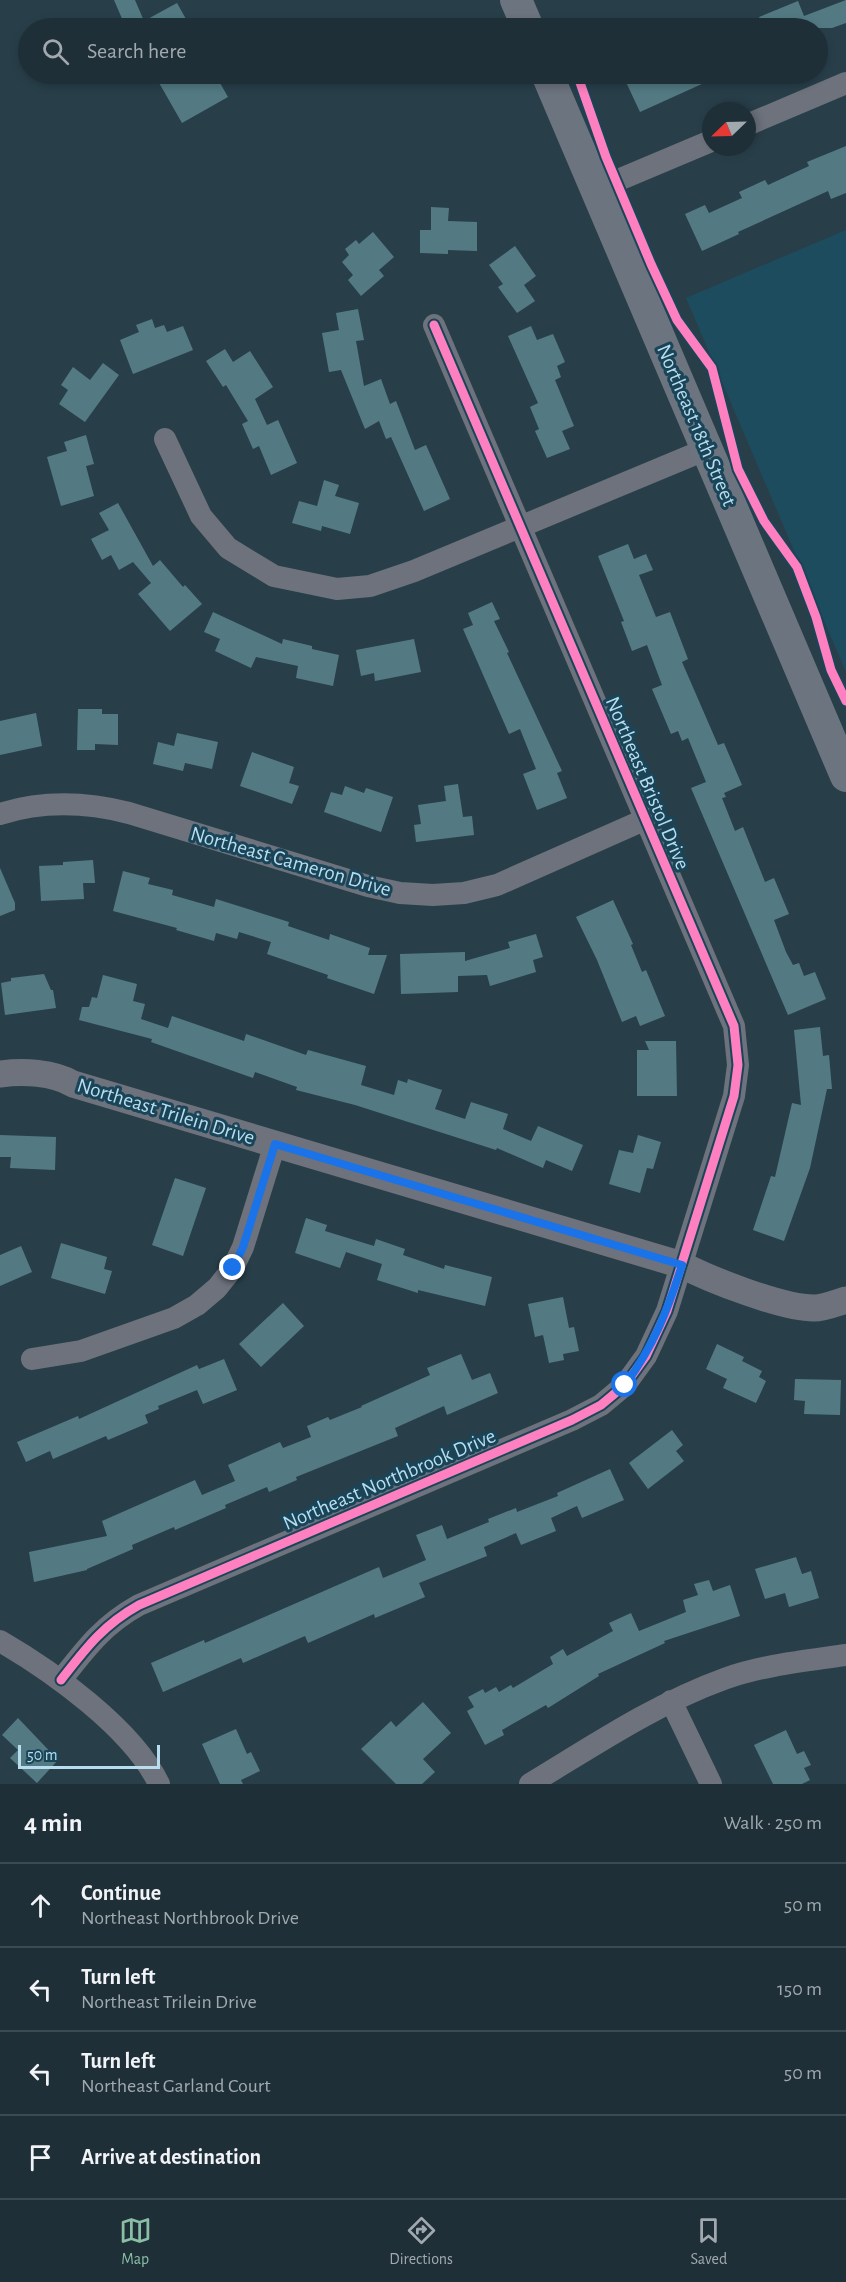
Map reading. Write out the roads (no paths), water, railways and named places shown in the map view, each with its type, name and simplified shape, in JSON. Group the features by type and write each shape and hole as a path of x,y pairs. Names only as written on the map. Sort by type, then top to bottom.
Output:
{"main road":[{"path":"516,0 524,18"},
{"name":"Northeast 18th Street","path":"551,84 846,776"}],"street":[{"path":"756,121 846,83"},
{"path":"597,189 702,145"},
{"name":"Northeast Bristol Drive","path":"434,326 734,1026 738,1065 734,1096 682,1265"},
{"path":"165,439 201,516 228,548 274,576 337,589 370,586 520,528 707,449"},
{"name":"Northeast Cameron Drive","path":"0,814 33,806 65,803 99,806 368,885 400,893 433,895 464,893 497,885 644,819"},
{"name":"Northeast Trilein Drive","path":"0,1074 40,1074 67,1080 73,1084 682,1265 706,1277 781,1302 815,1308 846,1300"},
{"path":"32,1359 81,1351 174,1318 218,1288 233,1268 243,1247 275,1144"},
{"name":"Northeast Northbrook Drive","path":"61,1680 98,1634 117,1617 139,1605 572,1420 601,1405 625,1385 646,1356 667,1311 682,1265"},
{"path":"0,1641 33,1659 61,1680 114,1727 138,1752 159,1784"},
{"path":"530,1784 671,1701 726,1678 761,1669 846,1655"},
{"path":"671,1701 711,1784"}]}
